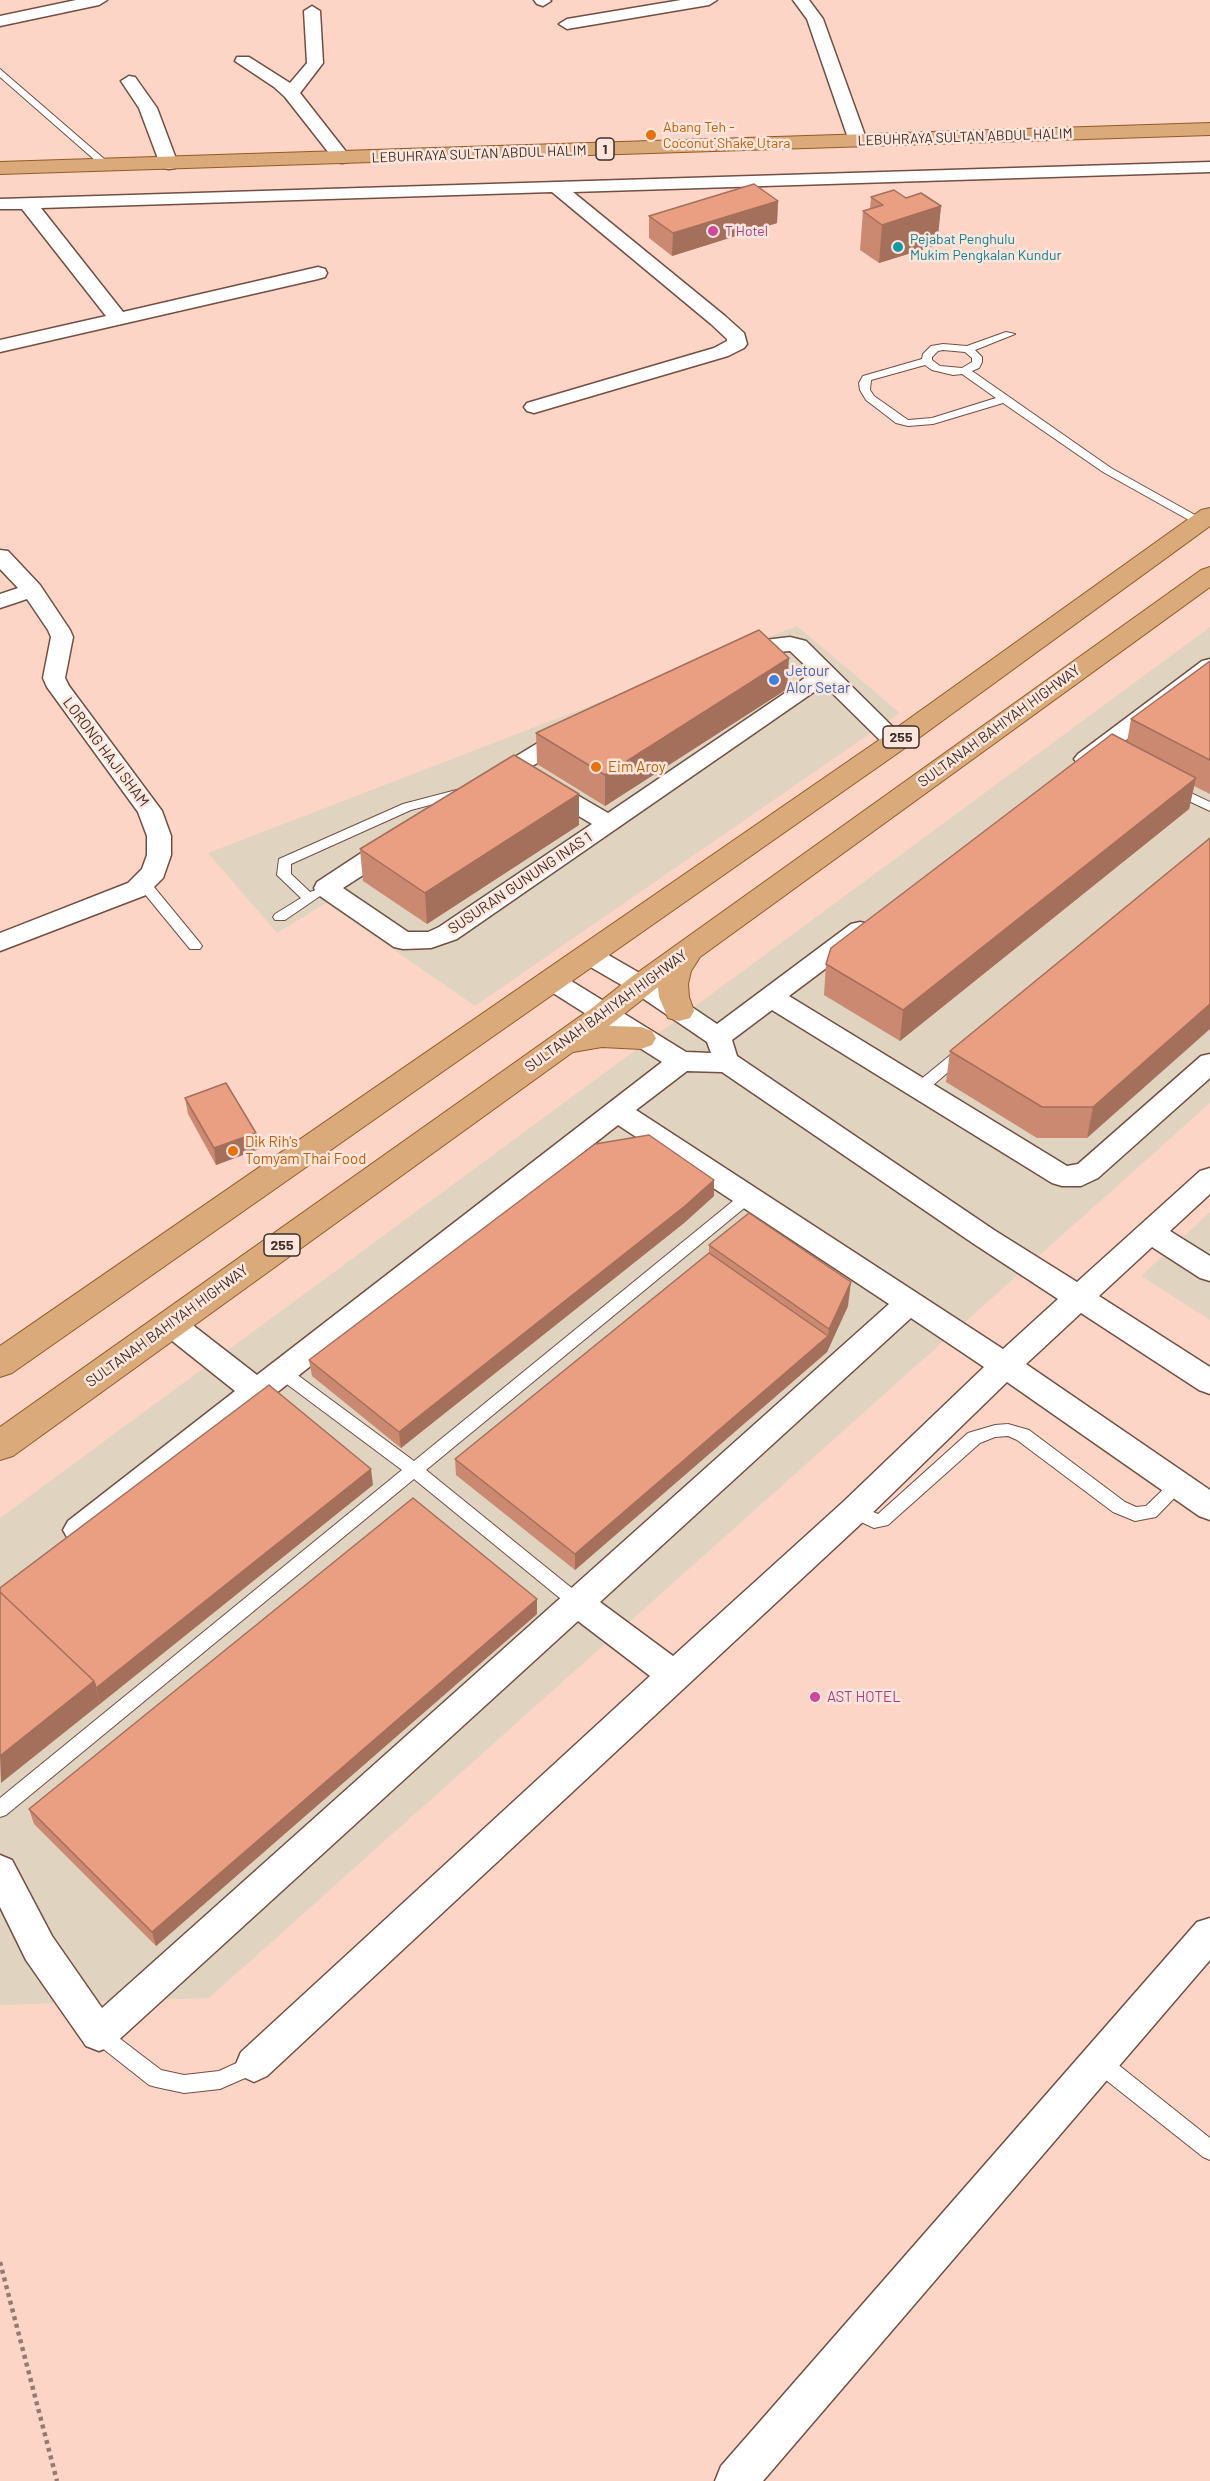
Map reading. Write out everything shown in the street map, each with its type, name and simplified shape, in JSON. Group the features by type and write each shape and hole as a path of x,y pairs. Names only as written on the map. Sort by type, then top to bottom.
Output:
{"main road":[{"name":"LEBUHRAYA SULTAN ABDUL HALIM","path":"0,168 342,159 1210,129"},
{"name":"LEBUHRAYA SULTAN ABDUL HALIM","path":"0,189 1210,150"},
{"name":"255","path":"0,1364 894,742 1205,519"},
{"name":"SULTANAH BAHIYAH HIGHWAY","path":"0,1446 603,1015 641,985 1210,575"},
{"path":"679,1011 673,984 675,971 693,948"},
{"path":"563,1043 602,1036 642,1038"}],"street":[{"path":"0,21 99,0"},
{"path":"567,24 709,0"},
{"path":"801,0 815,19 858,141"},
{"path":"291,93 315,63 312,11"},
{"path":"243,61 280,83 291,93 342,159"},
{"path":"129,81 148,108 169,164"},
{"path":"0,204 1210,167"},
{"path":"534,407 721,352 737,344 736,337 718,320 556,187"},
{"path":"27,203 119,319"},
{"path":"6,339 119,319 318,273"},
{"name":"LORONG HAJI SHAM","path":"0,556 32,590 62,637 54,678 58,687 150,811 159,836 159,855 153,872 139,886"},
{"path":"0,601 32,590"},
{"path":"718,668 773,645 790,644 803,651 894,742"},
{"path":"1070,771 1103,753 1210,666"},
{"name":"SUSURAN GUNUNG INAS 1","path":"317,893 403,941 431,940 447,933 793,698 825,673"},
{"path":"317,893 479,788 587,723"},
{"path":"513,768 608,823"},
{"path":"0,943 139,886"},
{"path":"55,1548 681,1061 723,1050 771,997 874,919"},
{"path":"590,955 679,1011 723,1050 984,1237 1210,1382"},
{"path":"551,980 603,1015 681,1061"},
{"path":"771,997 1052,1172 1072,1177 1081,1176 1088,1171 1210,1063"},
{"path":"617,1111 1005,1365 1210,1507"},
{"path":"254,2064 854,1511 1005,1365 1210,1178"},
{"path":"1150,1232 1210,1270"},
{"path":"0,1871 39,1948 99,2034 909,1303"},
{"path":"171,1324 256,1391"},
{"path":"578,1603 674,1675"},
{"path":"735,2481 1210,1934"}],"lane":[{"path":"0,72 107,166"},
{"path":"968,349 977,357 977,362 975,366 964,371 944,371 930,365 927,361 927,356 935,348 951,346 968,349 1010,334"},
{"path":"927,361 867,378 864,383 865,390 870,398 900,421 908,423 933,421 1005,399"},
{"path":"964,371 1107,470 1205,519"},
{"path":"1159,781 1210,807"},
{"path":"280,917 317,893 284,875 284,862 407,807 479,788"},
{"path":"139,886 149,890 195,946"},
{"path":"919,1089 974,1044"},
{"path":"0,1809 749,1196"},
{"path":"282,1371 414,1470 578,1603"},
{"path":"854,1511 874,1521 882,1520 974,1438 995,1431 1008,1430 1023,1435 1119,1507 1135,1514 1150,1512 1179,1485"},
{"path":"99,2034 156,2078 184,2084 220,2080 254,2064"},
{"path":"1099,2062 1210,2150"}],"path":[{"path":"0,2262 57,2481"}],"shaded area":[{"path":"797,626 900,713 475,1006 326,903 277,933 208,853"},
{"path":"1210,627 1210,1103 209,1998 0,2005 0,1518"},
{"path":"1210,1212 1210,1320 1141,1276"}],"building":[{"path":"754,184 778,201 673,233 649,216"},
{"path":"894,190 906,198 921,193 941,206 882,225 863,211 883,205 871,197"},
{"path":"759,630 789,658 605,775 536,733"},
{"path":"1210,661 1210,760 1131,719"},
{"path":"1112,734 1196,778 903,1010 826,964 831,948"},
{"path":"514,755 579,794 425,893 360,849"},
{"path":"1210,838 1210,1004 1093,1107 1042,1107 950,1051"},
{"path":"226,1083 256,1133 214,1148 185,1098"},
{"path":"649,1135 714,1180 685,1206 399,1432 309,1360 595,1144"},
{"path":"749,1213 851,1282 829,1329 709,1245"},
{"path":"709,1253 828,1336 575,1554 455,1459"},
{"path":"269,1385 371,1469 96,1688 94,1681 0,1592 0,1588"},
{"path":"413,1498 537,1599 152,1932 29,1809"},
{"path":"0,1592 94,1681 0,1756"}],"place":[{"name":"Abang Teh - Coconut Shake Utara","path":"651,135"},
{"name":"T Hotel","path":"713,231"},
{"name":"Pejabat Penghulu Mukim Pengkalan Kundur","path":"898,247"},
{"name":"Jetour Alor Setar","path":"774,680"},
{"name":"Eim Aroy","path":"596,767"},
{"name":"Dik Rih's Tomyam Thai Food","path":"233,1151"},
{"name":"AST HOTEL","path":"815,1697"}]}
